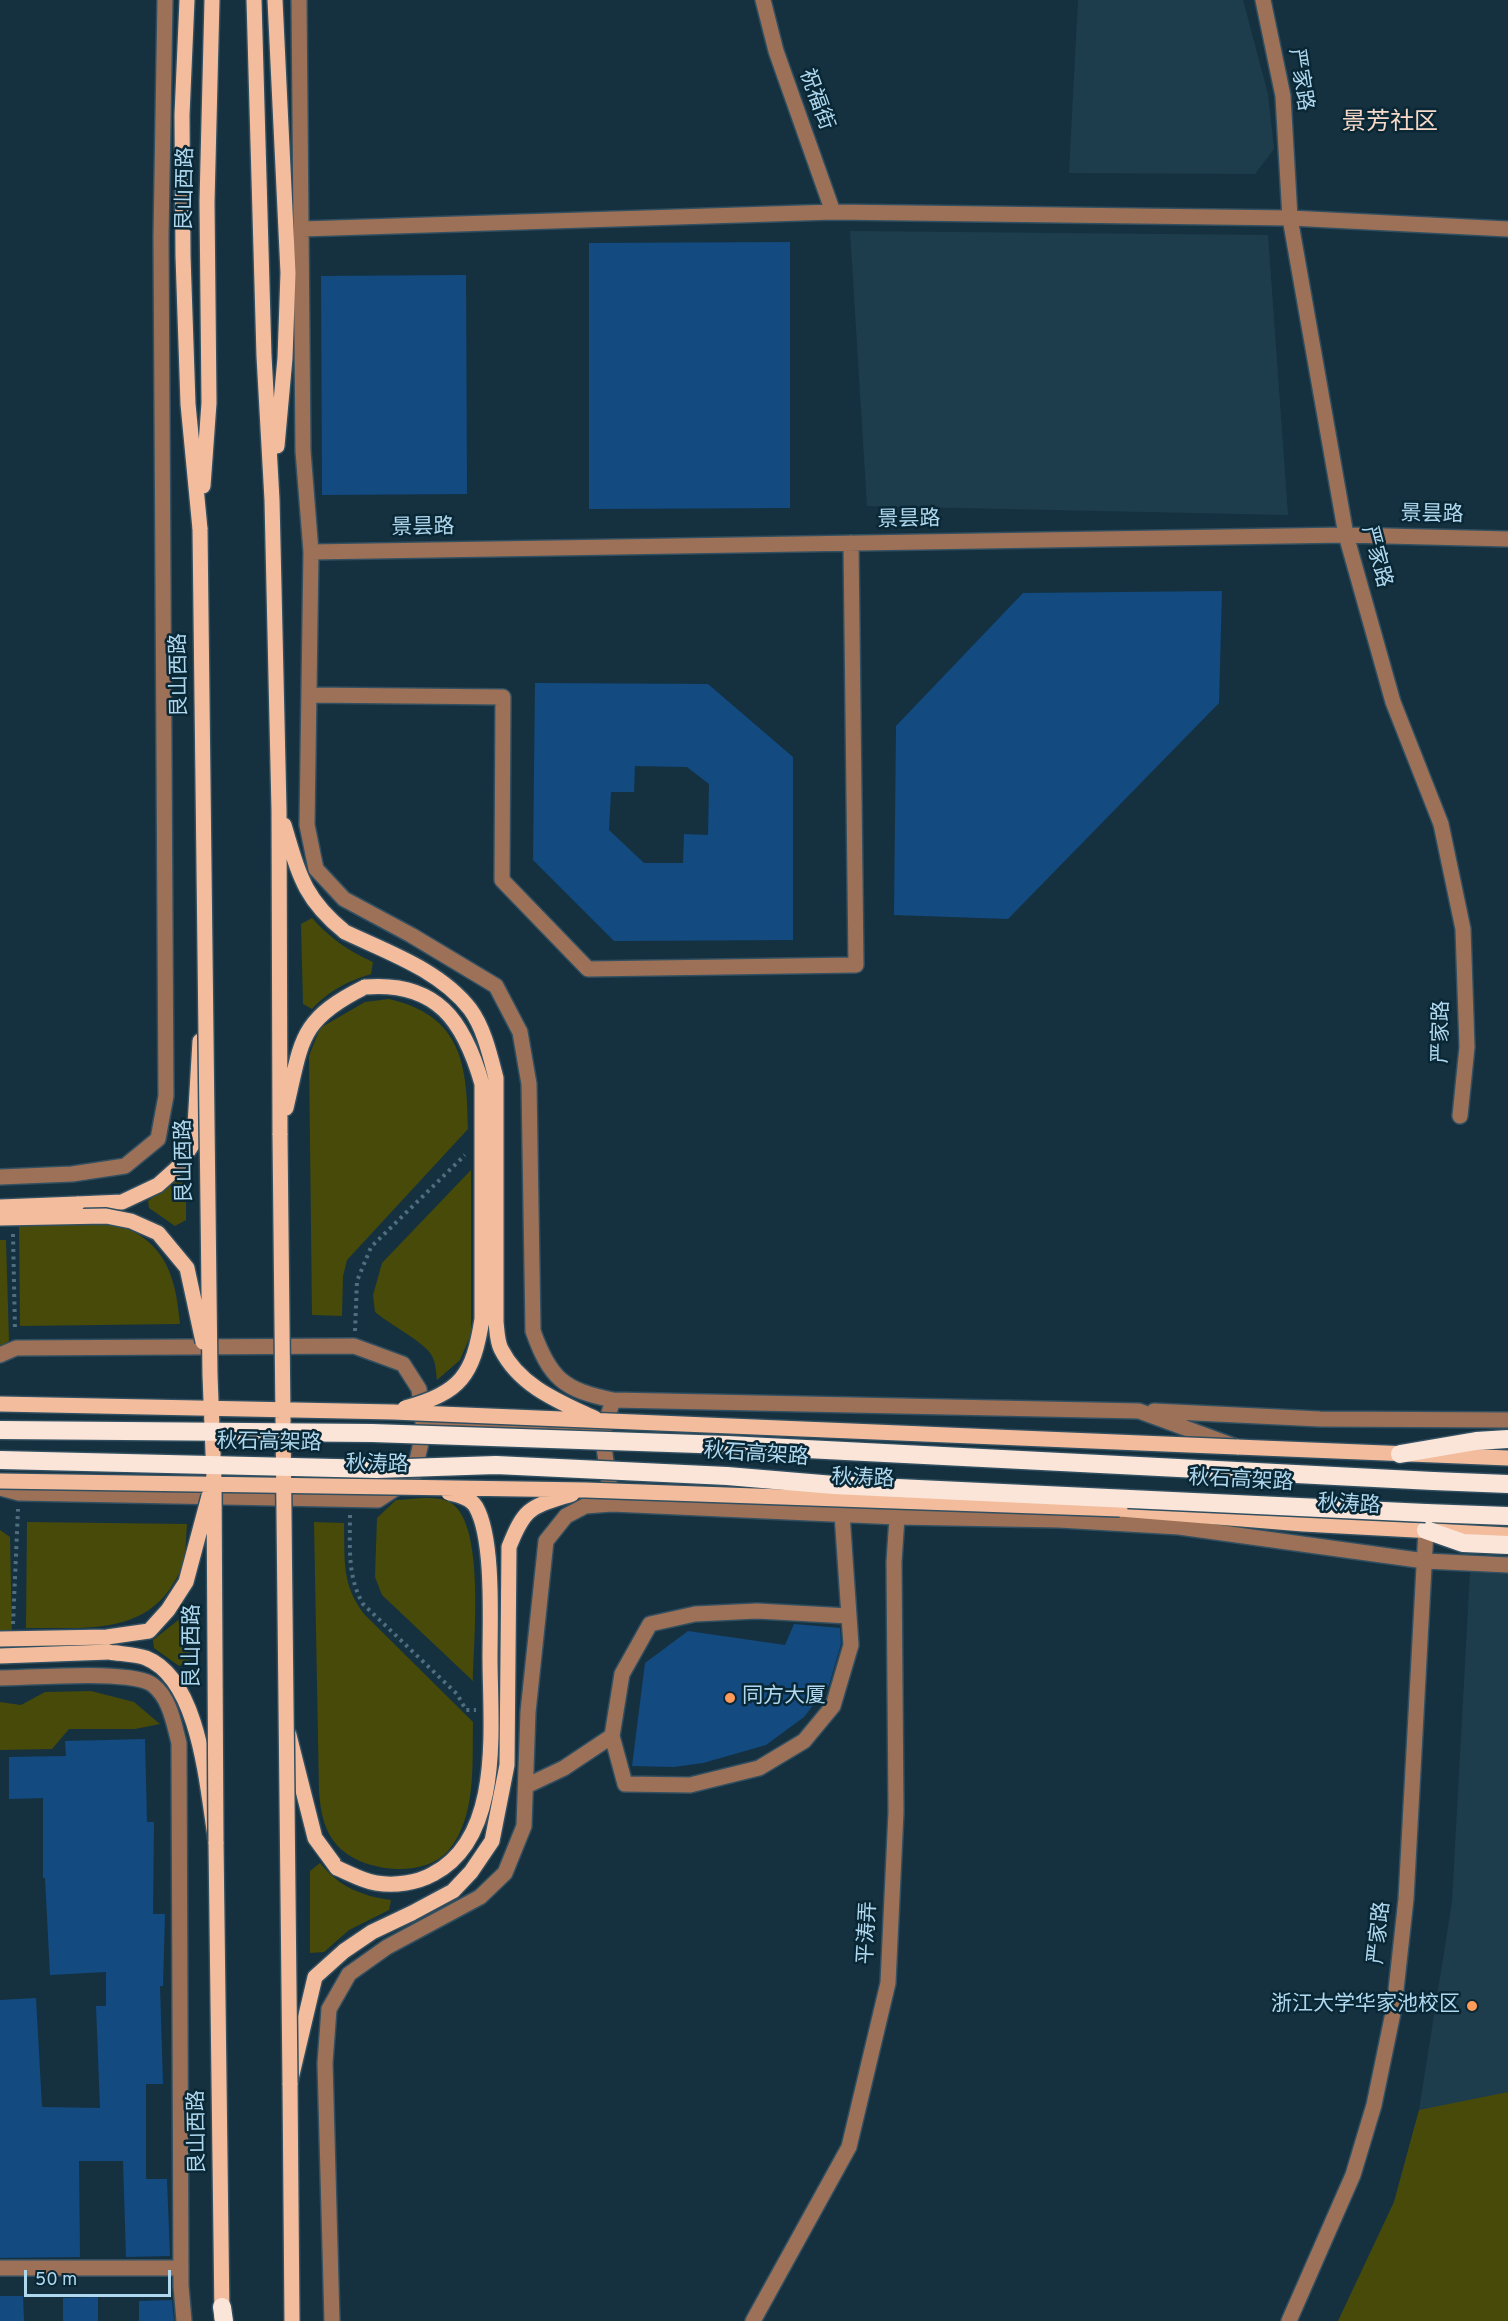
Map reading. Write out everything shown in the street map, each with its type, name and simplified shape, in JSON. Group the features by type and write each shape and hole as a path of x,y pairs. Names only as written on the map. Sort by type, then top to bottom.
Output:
{"highway":[{"name":"秋石高架路","path":"0,1430 372,1433 716,1444 1508,1484"},
{"path":"1400,1454 1476,1441 1508,1439"},
{"name":"秋石高架路","path":"0,1460 377,1469 496,1465 727,1476 834,1485 1508,1516"},
{"path":"1426,1530 1463,1543 1508,1545"}],"main road":[{"path":"187,0 182,115 183,256 188,404 200,529"},
{"name":"艮山西路","path":"212,0 207,202 209,403 200,529 223,2316"},
{"path":"254,0 264,332 272,500 279,810 292,2321"},
{"path":"272,500 285,358 288,273 275,0"},
{"path":"279,810 304,888 322,914 345,932 424,970 450,989 470,1009 485,1039 496,1078 496,1322 500,1348 521,1376 544,1394 602,1431"},
{"path":"0,1207 122,1202 158,1185 177,1168 194,1142 204,969"},
{"path":"280,1135 302,1040 316,1019 338,1001 365,987 391,985 417,992 435,1002 454,1022 472,1048 482,1084 482,1319 477,1352 466,1374 452,1389 435,1400 393,1412"},
{"path":"6,1220 106,1216 131,1221 158,1233 187,1268 210,1375"},
{"path":"0,1404 393,1412 602,1431 1237,1447 1508,1458"},
{"path":"6,1636 107,1637 149,1630 168,1610 186,1582 214,1479"},
{"name":"秋涛路","path":"0,1481 586,1490 1120,1509 1303,1524 1508,1535"},
{"path":"286,1722 315,1838 337,1868 376,1883 417,1882 450,1866 470,1843 482,1808 490,1765 490,1580 484,1537 476,1506 465,1497 432,1488"},
{"path":"290,2083 315,1977 344,1951 372,1932 453,1891 471,1872 492,1841 507,1765 508,1548 519,1521 534,1506 586,1490"},
{"path":"0,1656 109,1652 146,1658 169,1675 184,1698 193,1724 216,1842"}],"street":[{"path":"0,1177 72,1174 125,1166 158,1139 166,1096 161,249 165,0"},
{"path":"299,0 303,452 311,552 307,825 316,869 344,899 411,935 496,986 520,1032 529,1084 533,1331 543,1360 560,1380 581,1394 613,1400 1139,1411 1320,1419 1508,1420"},
{"name":"祝福街","path":"763,0 776,51 833,213"},
{"name":"严家路","path":"1263,0 1283,96 1290,218 1346,535 1394,702 1442,824 1463,929 1467,1047 1460,1116"},
{"path":"302,228 833,213 1290,218 1508,229"},
{"name":"景昙路","path":"311,552 1346,535 1508,539"},
{"path":"309,695 503,697 502,880 588,969 856,965 851,543"},
{"path":"0,1355 16,1348 354,1346 403,1364 419,1389 424,1426 413,1477 378,1500 19,1493 0,1488"},
{"path":"612,1504 602,1431 613,1400"},
{"path":"1139,1411 1237,1447"},
{"path":"424,1426 602,1431"},
{"path":"332,2321 325,2063 329,2009 349,1974 387,1947 480,1897 505,1873 524,1826 529,1701 546,1541 566,1516 585,1506 612,1504 897,1517 1059,1520 1179,1527 1425,1561 1508,1565"},
{"path":"842,1514 851,1645 833,1706 804,1741 759,1768 690,1785 625,1784 612,1736 622,1674 650,1624 695,1614 757,1611 849,1616"},
{"name":"平涛弄","path":"753,2321 849,2147 888,1983 896,1812 894,1562 897,1517"},
{"name":"严家路","path":"1289,2321 1353,2175 1374,2105 1394,2008 1406,1899 1426,1530"},
{"path":"0,1678 123,1677 152,1684 171,1711 179,1743 181,2268 184,2321"},
{"path":"526,1786 564,1768 612,1736"},
{"path":"0,2268 181,2268"}],"path":[{"path":"354,1346 357,1281 371,1247 467,1153"},
{"path":"6,1220 16,1348"},
{"path":"6,1636 19,1493"},
{"path":"378,1500 350,1514 350,1564 354,1588 363,1604 457,1694 466,1710 487,1711"}],"shaded area":[{"path":"1078,0 1243,0 1268,94 1274,149 1255,174 1069,173"},
{"path":"850,231 1268,235 1288,515 867,506"},
{"path":"312,918 340,943 373,962 371,974 339,987 312,1009 303,1004 301,924"},
{"path":"389,999 413,1007 432,1017 446,1030 462,1064 466,1084 468,1129 347,1260 343,1276 342,1316 312,1315 309,1056 320,1028 365,1002"},
{"path":"471,1170 471,1334 460,1360 437,1380 432,1356 415,1340 375,1312 373,1295 382,1263"},
{"path":"177,1179 186,1185 186,1220 175,1226 149,1208 148,1201"},
{"path":"90,1220 127,1228 141,1236 161,1256 173,1280 180,1324 20,1326 19,1221"},
{"path":"0,1240 6,1240 9,1341 0,1348"},
{"path":"429,1498 447,1501 460,1512 468,1530 475,1583 473,1681 382,1595 375,1577 377,1518 396,1500"},
{"path":"27,1522 187,1524 184,1560 170,1589 156,1604 141,1615 105,1626 26,1628"},
{"path":"314,1522 344,1523 346,1572 357,1604 365,1615 473,1722 471,1789 464,1822 448,1851 438,1860 425,1865 395,1869 366,1863 342,1850 331,1837 324,1823 319,1792"},
{"path":"0,1530 10,1537 12,1637 0,1638"},
{"name":"浙江大学华家池校区","path":"1470,1572 1508,1574 1508,2321 1338,2321 1394,2202 1419,2110 1452,1902"},
{"path":"181,1618 190,1624 190,1660 179,1666 154,1648 153,1640"},
{"path":"91,1691 134,1702 160,1724 135,1729 69,1729 52,1749 0,1750 0,1702 21,1705 45,1692"},
{"path":"320,1863 335,1878 352,1889 370,1896 391,1900 389,1910 349,1930 324,1952 310,1953 310,1871"},
{"path":"1508,2092 1508,2321 1338,2321 1394,2202 1419,2110"}],"building":[{"path":"790,242 790,508 589,509 589,243"},
{"path":"466,275 467,494 322,495 321,276"},
{"path":"1222,591 1219,703 1008,919 894,915 896,726 1023,593"},
{"path":"535,683 708,684 793,757 793,940 614,941 533,860","holes":["635,766 687,767 709,784 708,835 684,834 683,863 644,863 609,830 611,792 634,792"]},
{"name":"同方大厦","path":"794,1624 840,1628 841,1644 829,1685 804,1717 766,1745 703,1763 674,1767 632,1766 645,1663 688,1631 785,1645"},
{"path":"145,1739 147,1822 154,1822 153,1914 165,1914 163,1986 160,1986 163,2084 146,2084 146,2179 167,2179 170,2256 126,2257 123,2161 79,2161 80,2257 0,2258 0,2000 36,1998 42,2107 100,2108 96,2006 106,2006 106,1972 50,1975 45,1878 43,1878 43,1798 9,1799 9,1757 66,1756 65,1741"},
{"path":"0,2296 23,2296 24,2321 0,2321"},
{"path":"98,2297 98,2321 63,2321 63,2298"},
{"path":"172,2300 174,2321 139,2321 139,2301"}],"place":[{"name":"同方大厦","path":"730,1698"},
{"name":"浙江大学华家池校区","path":"1472,2006"}],"district":[{"name":"景芳社区","path":"1390,124"}]}
